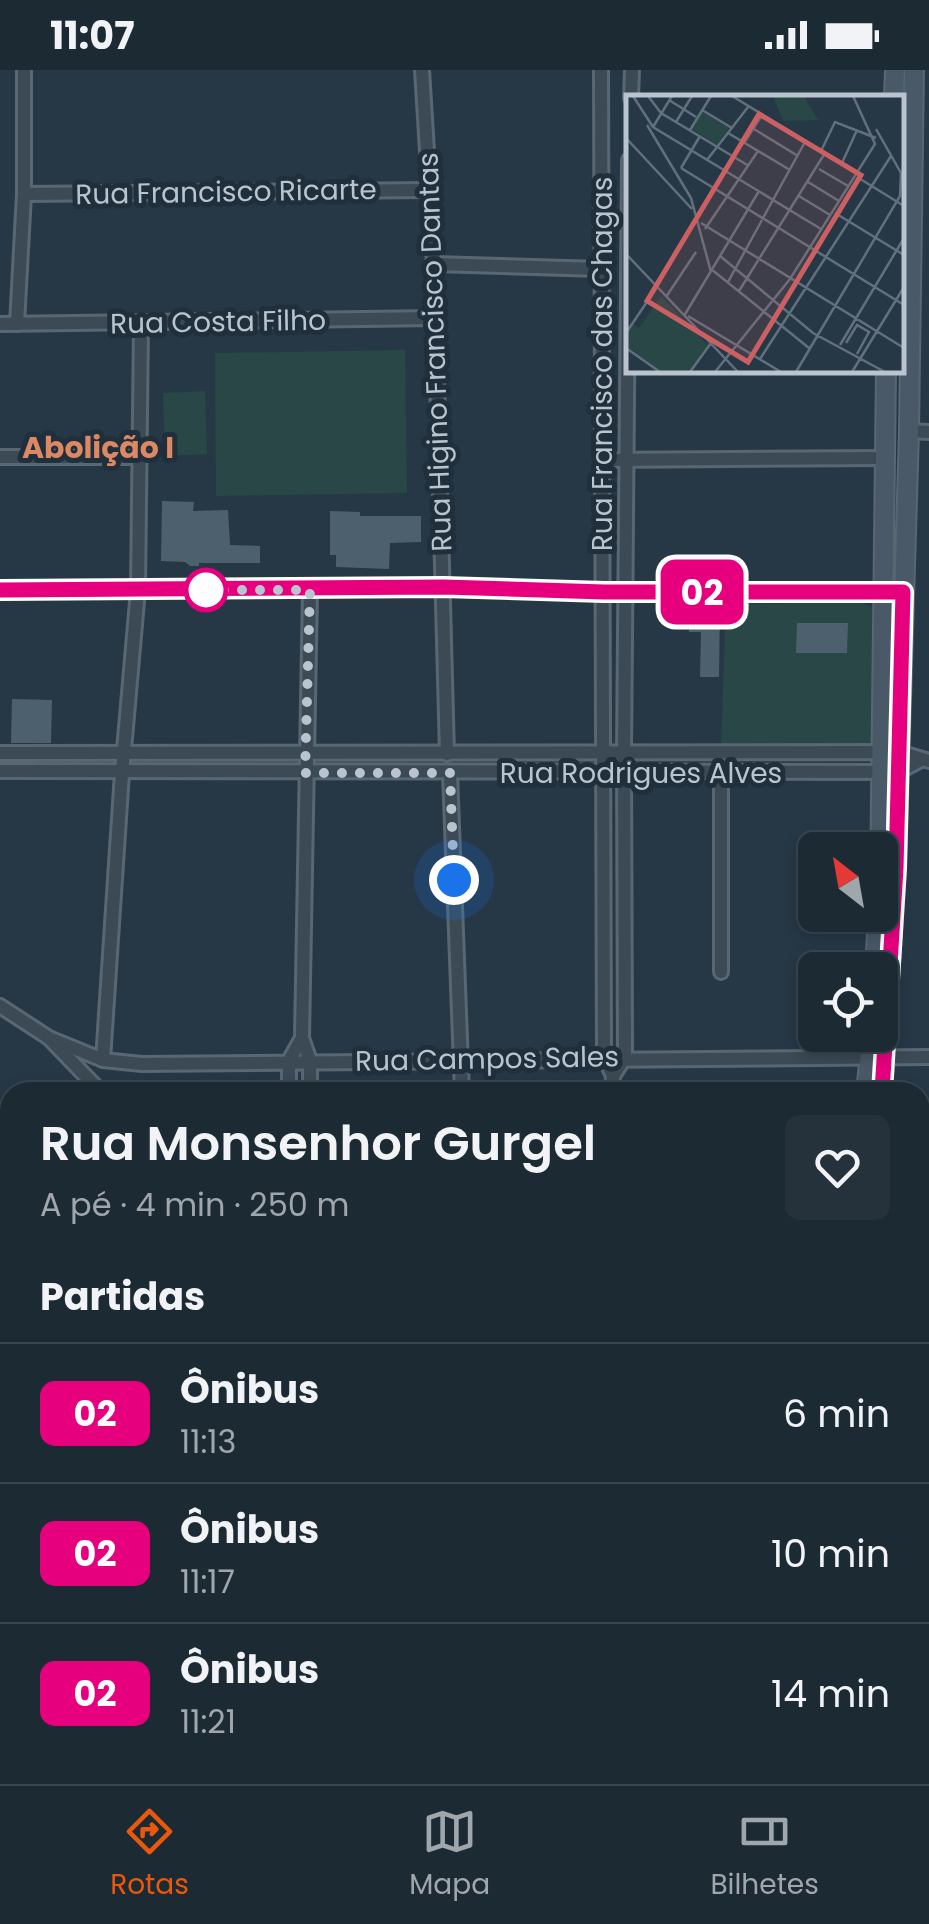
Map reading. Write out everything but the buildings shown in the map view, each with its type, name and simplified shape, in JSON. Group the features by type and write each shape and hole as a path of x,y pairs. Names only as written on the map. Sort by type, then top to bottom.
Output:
{"street":[{"path":"16,324 24,194 24,70"},
{"name":"Rua Higino Francisco Dantas","path":"422,70 436,318 447,754"},
{"name":"Rua Francisco das Chagas","path":"601,70 604,1057 613,1076"},
{"path":"631,95 632,70"},
{"path":"894,95 896,70"},
{"path":"896,70 922,98"},
{"path":"881,1082 878,1056 889,772 903,592 909,431 906,276 922,98 914,70"},
{"name":"Rua Francisco Ricarte","path":"24,194 429,190"},
{"path":"600,197 626,197"},
{"path":"434,264 600,270"},
{"name":"Rua Costa Filho","path":"0,324 436,318"},
{"path":"102,1060 138,590 141,324"},
{"path":"601,326 626,326"},
{"name":"Rua Francisco das Chagas","path":"613,1082 625,1057 628,372"},
{"path":"886,372 882,592 890,752"},
{"path":"909,431 929,432"},
{"path":"0,457 140,458"},
{"path":"602,460 884,458"},
{"path":"0,590 444,587 604,592 903,592"},
{"path":"310,590 302,1038 310,1061 310,1082"},
{"name":"Rua Rodrigues Alves","path":"0,752 890,752 924,761"},
{"name":"Rua Rodrigues Alves","path":"0,771 722,774 889,772 924,761"},
{"path":"884,832 889,772"},
{"path":"450,773 462,1082"},
{"path":"721,972 722,774"},
{"path":"0,1006 49,1038 91,1082"},
{"name":"Rua Campos Sales","path":"49,1038 102,1060 142,1064 929,1056"},
{"path":"289,1082 289,1062 302,1038"},
{"path":"869,1082 877,1052"}],"green space":[{"path":"405,350 407,493 216,496 215,353"},
{"path":"205,391 207,454 165,456 163,393"},
{"path":"861,602 872,607 872,745 721,747 726,604"}],"bus line":[{"name":"02","path":"0,590 444,587 604,592 903,592 896,868 883,1082"}],"district":[{"name":"Abolição I","path":"98,447"}],"route":[{"path":"206,590 310,590 305,773 450,773 454,880"}]}
